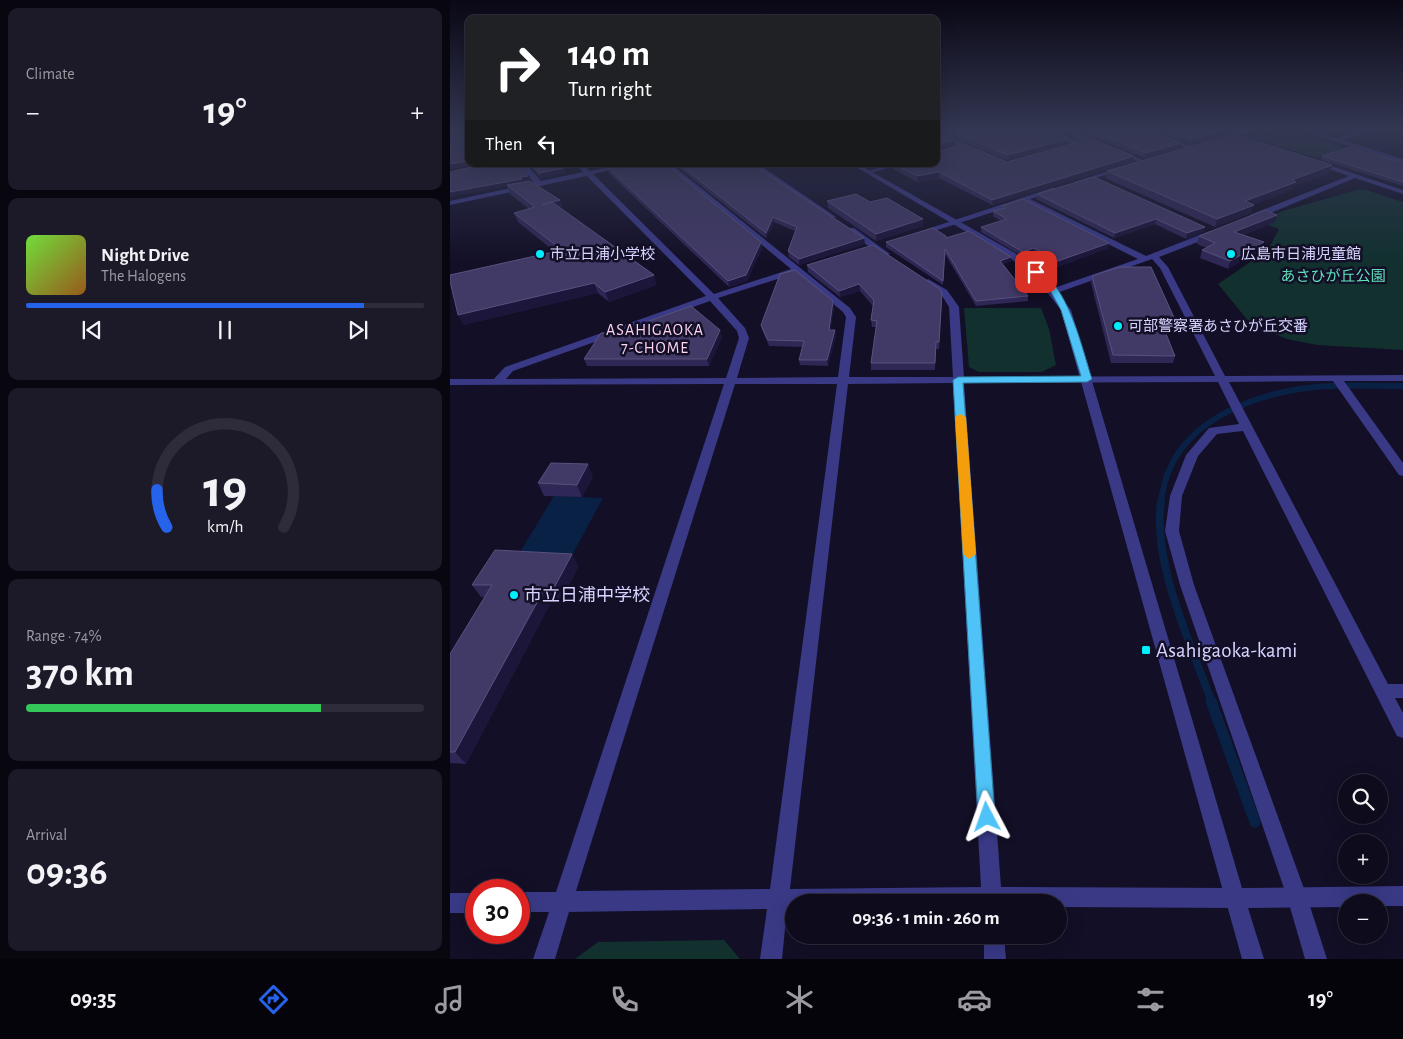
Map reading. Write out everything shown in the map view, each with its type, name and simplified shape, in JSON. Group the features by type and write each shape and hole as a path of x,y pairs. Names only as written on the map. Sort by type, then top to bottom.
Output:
{"street":[{"path":"531,174 539,184"},
{"path":"450,203 539,184 568,174"},
{"path":"544,959 744,338 742,330 712,297 590,174"},
{"path":"680,174 802,269 847,310 851,317 771,959"},
{"path":"768,174 898,262"},
{"path":"871,174 956,221 1036,272 1054,291 1066,310 1253,959"},
{"path":"1067,186 1107,174"},
{"path":"1348,174 1403,192"},
{"path":"1244,221 1355,176"},
{"path":"1093,178 1102,181"},
{"path":"910,235 1058,188"},
{"path":"1024,199 1149,258 1164,267 1403,730"},
{"path":"1207,228 1216,232"},
{"path":"1054,291 1149,258 1225,228"},
{"path":"497,382 509,369 712,297 802,269"},
{"path":"913,272 944,292 954,307 992,894"},
{"path":"450,382 1403,378"},
{"path":"1337,379 1403,472"},
{"path":"1246,427 1213,431 1192,456 1176,496 1172,531 1187,586 1297,897 1316,959"},
{"path":"1382,691 1403,691"},
{"path":"1067,899 1403,896"},
{"path":"530,902 785,900"},
{"path":"450,903 465,903"},
{"path":"994,944 995,959"}],"green space":[{"name":"あさひが丘公園","path":"1357,190 1366,190 1403,202 1403,350 1317,345 1287,339 1250,323 1218,284 1268,250 1279,229 1258,221 1283,211"},
{"path":"964,308 1041,308 1049,329 1056,365 1042,372 979,372 969,367"},
{"path":"724,940 740,959 575,959 598,942"}],"water":[{"path":"554,496 603,498 566,566 513,564"}],"building":[{"path":"450,174 526,174 528,176 520,177 522,179 450,192"},
{"path":"614,174 678,174 761,242 746,275 728,281"},
{"path":"691,174 767,174 864,238 799,259 788,251 797,227 773,217 766,233"},
{"path":"913,174 929,174 917,176"},
{"path":"942,174 1077,174 992,200"},
{"path":"1113,174 1309,174 1292,180 1296,182 1245,201 1254,205 1217,219"},
{"path":"1377,174 1403,174 1403,182"},
{"path":"1094,177 1205,227 1187,233 1156,219 1115,233 1037,194"},
{"path":"530,181 560,200 552,202 654,275 605,292 594,283 458,315 450,275 562,250 514,213 535,207 507,185"},
{"path":"856,194 870,202 887,198 923,219 876,234 827,201"},
{"path":"1023,199 1109,243 1058,261 1034,248 1023,252 981,227 1007,219 993,211 1005,208 1002,206"},
{"path":"1265,210 1277,215 1234,232 1264,242 1230,261 1202,250 1215,243 1199,236"},
{"path":"933,228 946,236 946,238 969,231 1011,257 1000,261 1028,296 976,301 945,249 943,281 886,242"},
{"path":"873,245 940,289 942,293 939,342 936,342 935,363 871,363 877,321 871,320 874,300 859,284 839,291 807,265"},
{"path":"1119,267 1151,267 1177,324 1162,324 1175,356 1113,355 1092,276"},
{"path":"795,270 833,301 829,330 835,330 827,360 799,360 804,341 768,340 761,325 780,274"},
{"path":"691,306 720,330 707,359 584,359 601,333 638,334 637,330 652,327 649,321"},
{"path":"551,463 588,464 577,485 538,483"},
{"path":"495,550 572,554 554,588 545,588 455,752 450,752 450,654 492,585 472,585"}],"waterway":[{"path":"1160,502 1167,476 1178,453 1193,436 1210,422 1229,411 1250,402 1294,390 1348,385 1403,386"},
{"path":"1161,501 1162,550 1168,577 1184,630 1212,703"},
{"path":"1211,701 1255,822"}],"slow traffic":[{"path":"960,417 969,554"}],"place":[{"name":"市立日浦小学校","path":"540,254"},
{"name":"広島市日浦児童館","path":"1231,254"},
{"name":"可部警察署あさひが丘交番","path":"1118,326"},
{"name":"市立日浦中学校","path":"514,595"},
{"name":"Asahigaoka-kami","path":"1146,650"}],"district":[{"name":"ASAHIGAOKA 7-CHOME","path":"655,338"}],"route":[{"path":"987,817 958,380 1087,379 1066,310 1054,291 1036,272"}]}
